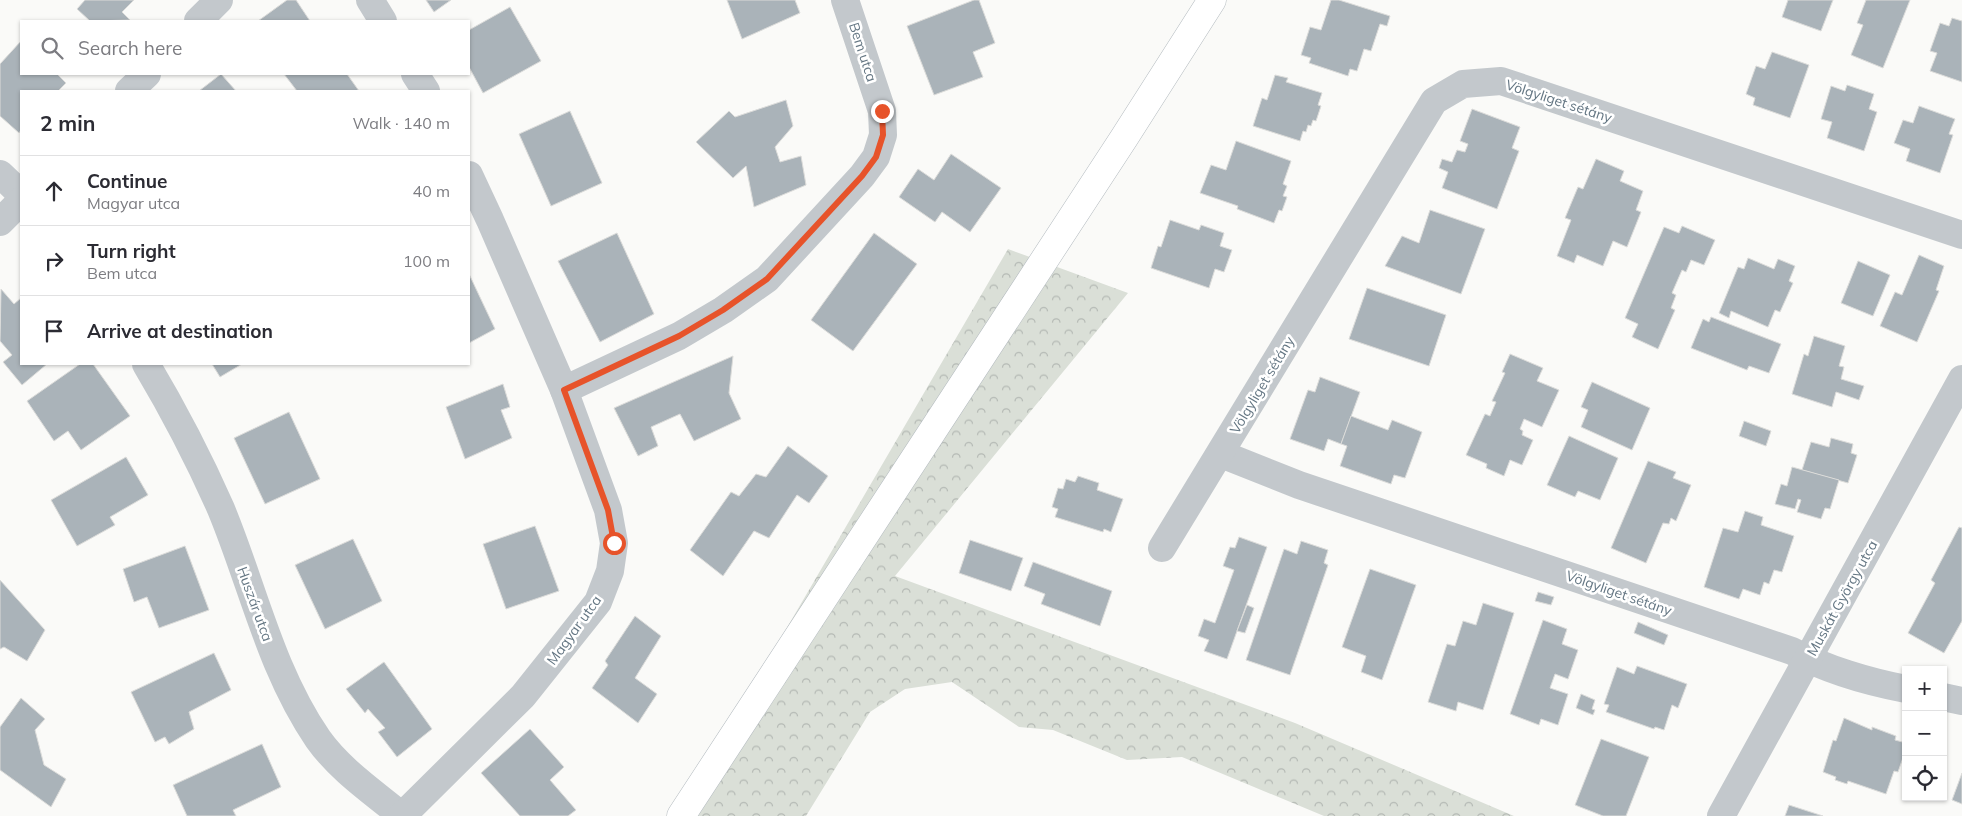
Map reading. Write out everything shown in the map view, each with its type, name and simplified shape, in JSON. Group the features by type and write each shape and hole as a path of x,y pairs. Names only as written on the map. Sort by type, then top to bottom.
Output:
{"street":[{"path":"199,20 219,0"},
{"path":"370,0 382,20"},
{"name":"Bem utca","path":"564,390 679,336 723,310 767,279 862,176 876,157 883,135 882,111 845,0"},
{"path":"681,816 1124,138 1212,0"},
{"path":"130,90 145,75"},
{"path":"416,75 425,90"},
{"name":"Völgyliget sétány","path":"1162,548 1434,101 1463,84 1501,82 1962,235"},
{"path":"0,174 20,193"},
{"name":"Magyar utca","path":"402,816 523,696 598,602 610,570 614,543 609,518 564,390 470,177"},
{"path":"0,222 20,202"},
{"name":"Huszár utca","path":"147,365 183,426 221,510 277,664 296,703 320,740 349,773 402,816"},
{"name":"Muskát György utca","path":"1721,816 1962,380"},
{"name":"Völgyliget sétány","path":"1220,454 1299,485 1792,651 1808,660 1886,685 1902,688"},
{"path":"1947,698 1962,701"}],"green space":[{"path":"1008,249 1128,293 895,576 1295,723 1514,816 1324,816 1182,757 1127,760 1053,730 1019,727 952,682 905,689 870,712 806,816 677,816"}],"building":[{"path":"85,0 134,0 122,12 130,20 89,20 77,9"},
{"path":"287,0 296,0 309,20 259,20"},
{"path":"426,0 451,0 434,12"},
{"path":"727,0 795,0 800,13 742,39"},
{"path":"974,0 979,0 995,43 973,52 983,77 934,95 907,26"},
{"path":"1331,0 1339,0 1390,16 1387,26 1380,24 1371,51 1364,49 1357,71 1350,69 1348,76 1309,63 1311,58 1301,55 1310,27 1321,30"},
{"path":"1788,0 1833,0 1821,31 1782,17"},
{"path":"1866,0 1910,0 1883,68 1851,55 1863,25 1857,23"},
{"path":"510,7 541,61 483,93 470,69 470,29"},
{"path":"1952,18 1962,21 1962,82 1930,71 1937,53 1930,51 1940,23 1949,26"},
{"path":"20,42 20,75 58,75 66,83 59,90 20,90 19,133 0,116 0,64"},
{"path":"1772,52 1809,65 1790,118 1753,105 1755,98 1746,94 1756,66 1765,69"},
{"path":"222,75 235,90 200,90"},
{"path":"285,75 348,75 358,90 296,90"},
{"path":"1275,75 1288,78 1286,82 1322,93 1318,105 1321,106 1316,121 1313,120 1311,126 1308,125 1306,132 1303,131 1300,141 1253,126 1262,98 1267,100"},
{"path":"1847,85 1874,94 1869,109 1877,112 1864,151 1827,138 1832,122 1821,119 1831,86 1845,91"},
{"path":"786,100 793,126 775,147 780,162 801,156 806,185 754,207 746,166 733,178 696,142 729,111 735,117"},
{"path":"1919,106 1955,119 1949,134 1953,135 1940,173 1906,161 1910,149 1894,143 1903,120 1913,123"},
{"path":"1472,109 1520,127 1512,148 1519,151 1497,209 1442,188 1448,172 1439,168 1442,159 1452,162 1457,150 1465,152 1468,144 1460,141"},
{"path":"570,111 602,183 551,206 519,134"},
{"path":"1236,141 1291,161 1283,184 1287,186 1283,196 1287,197 1282,211 1279,210 1274,223 1237,209 1238,206 1200,193 1211,165 1226,170"},
{"path":"951,154 1001,188 970,232 942,212 935,222 899,197 918,169 934,180"},
{"path":"1596,159 1624,171 1620,181 1643,191 1636,210 1641,212 1627,247 1613,241 1603,266 1577,255 1574,263 1557,256 1571,220 1565,218 1578,187 1583,189"},
{"path":"1430,210 1485,229 1461,294 1385,266 1402,236 1419,243"},
{"path":"1170,220 1199,230 1201,225 1224,233 1220,246 1232,250 1224,272 1215,269 1209,288 1151,268 1158,246 1161,247"},
{"path":"1682,226 1715,240 1704,265 1691,260 1686,272 1682,270 1672,293 1676,295 1671,308 1675,310 1658,349 1632,337 1638,324 1625,318 1664,227 1679,233"},
{"path":"617,233 654,314 600,342 558,261"},
{"path":"874,233 917,264 853,351 811,320"},
{"path":"1919,255 1944,266 1936,290 1939,291 1917,342 1880,326 1895,292 1902,295"},
{"path":"1748,258 1774,269 1778,259 1795,266 1789,281 1793,283 1780,312 1775,310 1768,327 1731,311 1729,318 1719,313 1738,267 1744,269"},
{"path":"1858,261 1890,275 1873,316 1841,303"},
{"path":"470,276 495,329 470,342"},
{"path":"1367,288 1446,315 1429,366 1349,339"},
{"path":"1,289 14,304 20,299 20,365 46,365 22,385 3,362 12,355 0,341"},
{"path":"1711,317 1781,344 1769,373 1749,366 1747,370 1691,348 1703,319 1709,322"},
{"path":"1814,336 1845,346 1839,366 1844,367 1841,379 1864,386 1859,400 1836,392 1832,407 1792,394 1804,354 1808,356"},
{"path":"1510,354 1543,368 1537,381 1559,390 1542,427 1524,419 1520,429 1523,431 1522,435 1533,440 1522,465 1510,460 1504,476 1486,468 1487,464 1466,455 1485,414 1490,416 1496,402 1492,401 1505,373 1502,372"},
{"path":"733,356 729,393 741,419 694,441 680,414 651,427 658,446 638,456 614,408"},
{"path":"79,365 94,365 130,416 81,450 68,431 54,441 27,401"},
{"path":"213,365 240,365 220,377"},
{"path":"1320,377 1360,392 1341,444 1328,439 1324,451 1290,439 1308,390 1315,392"},
{"path":"1592,382 1650,408 1632,450 1581,427 1588,410 1581,407"},
{"path":"503,384 510,407 501,410 512,438 465,459 446,407"},
{"path":"289,412 320,479 265,504 234,438"},
{"path":"1351,416 1388,430 1392,420 1422,432 1405,478 1394,475 1391,484 1340,466 1347,446 1341,444"},
{"path":"1744,421 1771,431 1766,446 1739,436"},
{"path":"1569,436 1618,458 1600,500 1578,491 1575,497 1547,485"},
{"path":"1831,438 1853,444 1851,453 1857,455 1848,483 1802,470 1811,442 1829,447"},
{"path":"788,446 828,476 809,503 797,495 769,538 754,531 723,576 690,550 731,492 739,496 756,474 766,477"},
{"path":"126,457 148,495 110,517 115,525 77,546 51,500"},
{"path":"1648,461 1676,472 1673,478 1691,485 1676,521 1671,518 1669,524 1663,523 1646,563 1611,548"},
{"path":"1792,467 1839,480 1830,509 1825,508 1821,519 1797,512 1801,500 1798,499 1795,509 1775,504 1781,484 1787,486"},
{"path":"1078,476 1099,483 1097,490 1123,499 1111,532 1104,529 1103,532 1055,517 1058,509 1052,507 1058,488 1063,489 1066,479 1075,482"},
{"path":"1745,511 1763,517 1761,525 1794,536 1782,572 1774,570 1769,584 1764,582 1760,595 1743,589 1739,599 1704,587 1723,528 1738,532"},
{"path":"535,526 559,591 506,609 483,544"},
{"path":"1959,527 1962,528 1962,621 1944,653 1908,633 1935,583 1931,580"},
{"path":"1239,537 1267,547 1227,659 1204,651 1209,640 1198,636 1204,619 1215,623 1234,570 1223,566 1230,547 1235,548"},
{"path":"353,539 382,601 325,629 295,565"},
{"path":"970,540 1023,558 1011,591 959,573"},
{"path":"1301,541 1328,550 1324,563 1328,565 1290,675 1246,660 1284,549 1297,554"},
{"path":"185,546 209,610 159,628 147,597 134,602 123,569"},
{"path":"1033,562 1112,591 1100,626 1041,604 1045,594 1024,586"},
{"path":"1370,569 1416,585 1382,680 1361,672 1366,656 1342,647"},
{"path":"0,580 45,630 27,661 4,647 0,649"},
{"path":"1538,592 1554,597 1551,605 1535,601"},
{"path":"1483,603 1514,613 1483,710 1458,702 1456,711 1428,702 1447,644 1455,646 1463,621 1476,625"},
{"path":"1247,605 1254,608 1245,633 1237,631"},
{"path":"635,616 661,636 635,678 657,694 638,723 592,688 608,665 605,661"},
{"path":"1543,620 1567,629 1562,644 1578,650 1568,679 1555,674 1550,688 1568,694 1558,725 1541,719 1539,725 1510,714"},
{"path":"1638,622 1668,635 1664,645 1634,633"},
{"path":"214,653 231,690 189,712 194,729 169,744 165,737 155,742 131,692"},
{"path":"384,662 432,729 397,757 378,732 385,728 368,709 365,713 346,689"},
{"path":"1637,666 1687,684 1678,708 1672,705 1664,730 1655,727 1654,729 1606,712 1609,705 1604,704 1617,667 1634,674"},
{"path":"1581,694 1595,700 1592,709 1595,710 1593,715 1576,708"},
{"path":"21,698 45,719 35,730 44,765 66,779 51,807 0,770 0,727"},
{"path":"1844,718 1872,730 1872,727 1896,736 1895,740 1902,742 1902,760 1898,772 1894,771 1886,794 1848,781 1847,784 1835,780 1836,777 1823,772 1833,740 1836,741"},
{"path":"530,729 564,767 550,780 576,810 568,816 520,816 481,773"},
{"path":"1601,739 1649,757 1626,816 1603,816 1575,805"},
{"path":"262,744 281,787 233,810 236,816 187,816 173,785"},
{"path":"1962,773 1962,804 1952,800"},
{"path":"1789,805 1823,816 1785,816"}],"route":[{"path":"614,543 608,510 564,390 679,336 723,310 767,279 862,176 876,157 883,135 882,111"}]}
